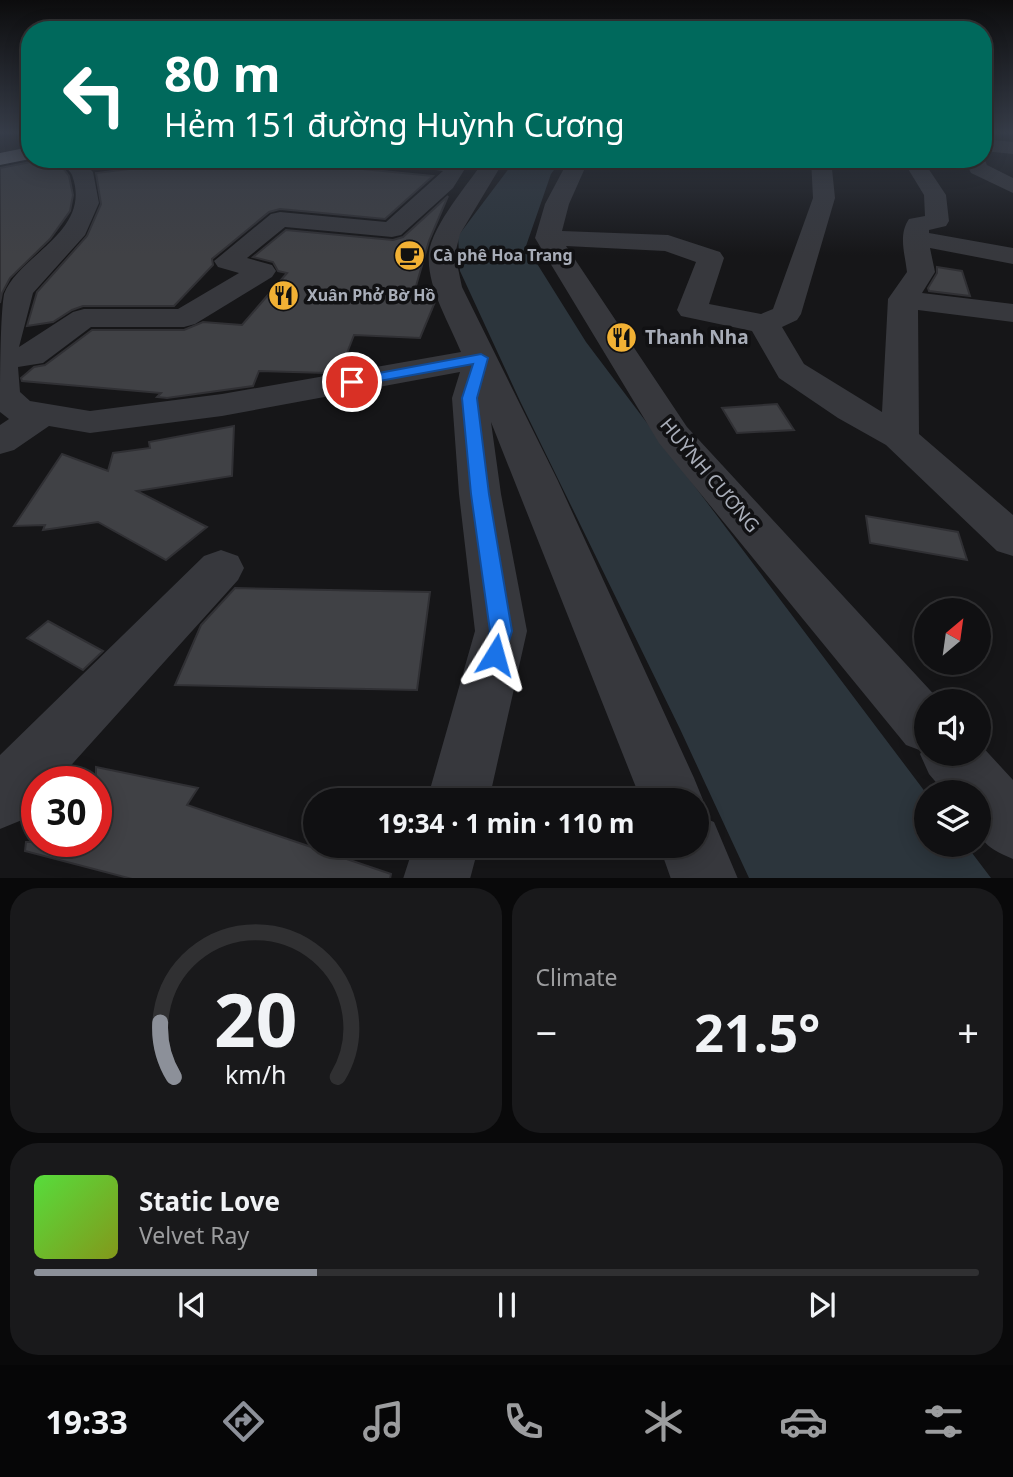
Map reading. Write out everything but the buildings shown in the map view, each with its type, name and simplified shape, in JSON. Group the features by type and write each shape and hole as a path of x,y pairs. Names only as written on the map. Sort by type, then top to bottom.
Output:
{"street":[{"path":"82,173 87,203 76,230 19,292 0,354 3,394 18,410 90,422 222,405 481,358"},
{"path":"392,230 445,183 452,173"},
{"path":"486,173 447,234 442,254 448,287 667,788"},
{"path":"572,173 557,204 548,238 668,243 710,258 692,310 764,324 786,314 824,198 822,173"},
{"path":"900,437 903,299 921,272 915,238 918,224 937,221 935,195 921,173"},
{"path":"986,173 1013,186"},
{"path":"0,354 31,356 84,318 184,318 262,271 227,261 280,219 447,234"},
{"name":"HUỲNH CƯƠNG","path":"548,238 673,435 914,712"},
{"path":"915,238 1013,256"},
{"path":"903,299 1013,313"},
{"path":"764,324 791,371 851,410 900,437 1013,540"},
{"path":"461,788 501,631 480,494 470,398 481,358"},
{"path":"0,442 41,415"},
{"path":"0,798 221,568"},
{"path":"960,766 1013,827"},
{"path":"436,878 443,858"},
{"path":"697,858 705,878"}],"shaded area":[{"path":"505,173 552,173 526,246 586,342 916,780 914,780 914,857 975,857 991,878 749,878 709,788 520,401 460,271 458,236"}],"place":[{"name":"Cà phê Hoa Trang","path":"410,255"},
{"name":"Xuân Phở Bờ Hồ","path":"284,295"},
{"name":"Thanh Nha","path":"622,337"}],"route":[{"path":"352,382 481,358 470,398 480,494 501,631 495,655"}]}
